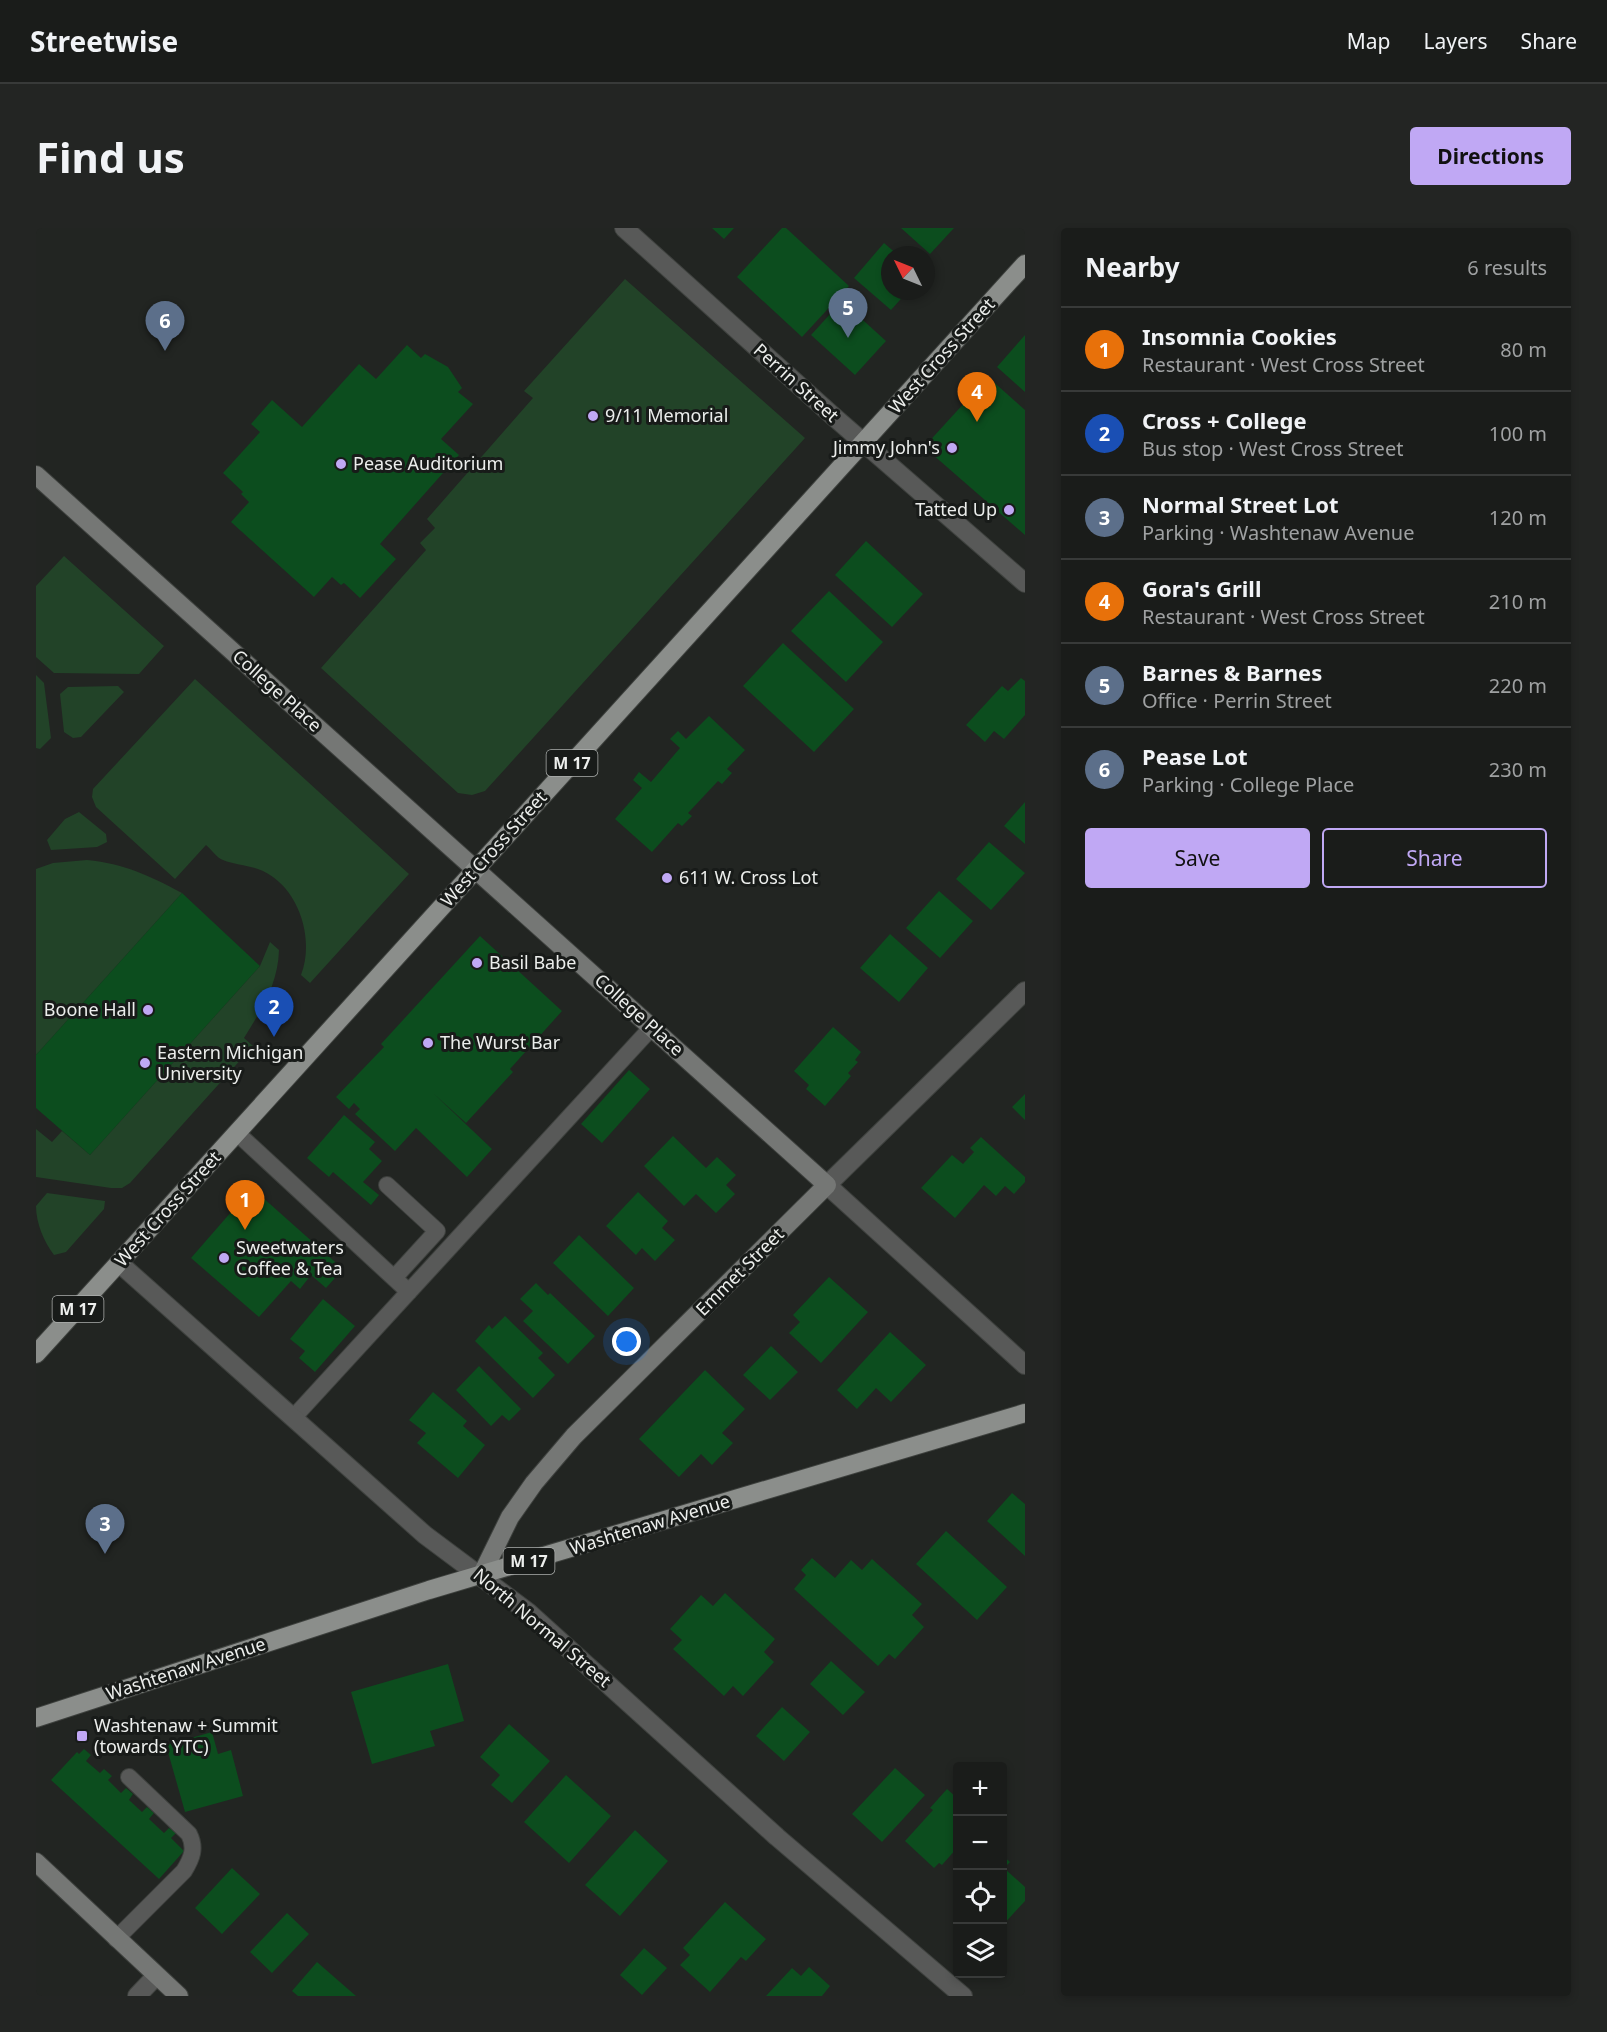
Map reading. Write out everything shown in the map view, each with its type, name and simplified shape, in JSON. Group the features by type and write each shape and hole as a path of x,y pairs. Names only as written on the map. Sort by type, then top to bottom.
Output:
{"main road":[{"name":"West Cross Street","path":"36,1354 1025,264"},
{"name":"Washtenaw Avenue","path":"36,1718 481,1575 1025,1413"}],"street":[{"name":"Perrin Street","path":"624,228 864,443 1025,583"},
{"name":"College Place","path":"36,475 1025,1365"},
{"name":"Emmet Street","path":"481,1575 510,1517 534,1483 573,1436 1025,991"},
{"name":"North Normal Street","path":"119,1263 424,1535 528,1612 777,1837 963,1996"},
{"path":"36,1862 179,1996"},
{"path":"137,1996 156,1976"}],"lane":[{"path":"293,1418 652,1027"},
{"path":"237,1133 409,1292"},
{"path":"387,1185 437,1231 394,1278"},
{"path":"117,1939 184,1871 192,1858 194,1844 189,1834 129,1777"}],"green space":[{"path":"625,279 805,438 485,791 472,795 458,793 321,668 426,550 420,543 435,528 427,519 533,398 524,391"},
{"path":"64,556 164,646 139,674 54,673 36,657 36,586"},
{"path":"36,675 44,683 51,738 40,749 36,748"},
{"path":"195,679 409,874 310,983 301,975 306,946 301,916 295,902 276,879 258,869 221,859 206,845 175,879 96,807 92,797 93,789"},
{"path":"118,686 124,692 81,737 73,738 64,732 60,694 68,687"},
{"path":"79,812 106,834 107,842 97,847 51,850 47,840 65,819"},
{"path":"87,860 136,871 182,893 36,1055 36,869 53,863"},
{"path":"270,942 279,950 278,962 268,996 244,1038 253,1046 130,1183 122,1188 111,1188 36,1177 36,1129 52,1142 62,1131 90,1155 260,966"},
{"path":"47,1193 105,1201 104,1209 66,1252 54,1255 41,1232 36,1212 36,1206"}],"building":[{"path":"712,228 734,228 724,239"},
{"path":"782,228 786,228 849,286 802,337 737,277"},
{"path":"901,228 954,228 935,249 935,246 921,246"},
{"path":"881,246 881,300 900,300 891,310 854,278"},
{"path":"842,301 886,341 855,375 811,335"},
{"path":"1025,335 1025,392 997,367"},
{"name":"Pease Auditorium","path":"407,345 421,358 425,354 448,367 462,388 458,392 473,404 441,439 459,455 380,544 396,559 360,598 344,583 341,585 332,577 314,597 231,522 249,502 241,494 243,492 223,473 260,432 251,424 272,400 302,427 359,364 376,379"},
{"path":"988,377 1025,410 1025,535 924,447"},
{"path":"866,541 923,594 892,627 835,575"},
{"path":"829,591 883,642 846,682 791,631"},
{"path":"783,643 854,709 814,752 743,686"},
{"path":"1021,678 1025,681 1025,715 1004,739 994,731 985,742 966,725 1002,686 1008,691"},
{"path":"709,716 745,750 727,769 732,773 722,784 718,781 688,813 692,816 682,826 678,823 652,852 615,819 642,788 633,780 639,772 651,782 680,748 670,739 678,731 686,739"},
{"path":"1025,802 1025,844 1004,826"},
{"path":"989,842 1025,873 991,910 956,879"},
{"path":"939,891 973,921 940,958 906,928"},
{"name":"Boone Hall","path":"182,893 260,966 90,1155 36,1108 36,1055"},
{"path":"890,934 928,968 899,1002 860,968"},
{"path":"480,936 562,1011 510,1069 513,1072 466,1123 433,1093 492,1149 467,1177 416,1128 395,1151 355,1114 360,1109 354,1103 349,1109 336,1097 384,1047 381,1044"},
{"path":"833,1027 861,1052 855,1060 858,1062 848,1073 851,1076 825,1106 806,1089 809,1085 794,1071"},
{"path":"629,1070 650,1089 602,1143 581,1124"},
{"path":"1025,1094 1025,1120 1012,1107"},
{"path":"344,1115 375,1142 369,1149 382,1161 363,1182 379,1195 371,1205 333,1172 329,1177 307,1158"},
{"path":"673,1136 706,1168 717,1157 736,1175 726,1185 735,1194 716,1213 696,1194 684,1206 644,1166"},
{"path":"981,1137 1025,1177 1025,1182 1014,1194 1005,1186 996,1196 984,1185 955,1218 921,1188 952,1155 963,1164 974,1152 970,1148"},
{"path":"252,1188 343,1269 326,1288 311,1275 300,1289 291,1281 259,1317 191,1258"},
{"path":"638,1192 668,1221 662,1228 675,1240 655,1261 642,1248 636,1255 606,1226"},
{"path":"579,1235 634,1288 608,1316 553,1263"},
{"path":"829,1277 868,1312 821,1363 789,1333 800,1322 793,1315"},
{"path":"536,1283 548,1295 550,1293 595,1336 568,1364 523,1321 533,1311 520,1299"},
{"path":"323,1299 355,1326 315,1372 299,1358 305,1351 290,1339"},
{"path":"505,1316 543,1353 538,1358 555,1375 533,1398 475,1341 489,1325 492,1329"},
{"path":"890,1332 926,1365 891,1402 876,1388 857,1409 837,1390"},
{"path":"771,1346 798,1372 770,1400 743,1375"},
{"path":"479,1366 521,1409 509,1421 502,1415 491,1426 456,1390"},
{"path":"705,1370 745,1409 722,1433 733,1443 712,1465 701,1454 679,1477 639,1439"},
{"path":"433,1392 467,1421 463,1426 485,1445 458,1478 417,1443 426,1433 409,1420"},
{"path":"1012,1493 1025,1504 1025,1556 987,1521"},
{"path":"946,1531 1007,1587 977,1620 916,1564"},
{"path":"812,1558 835,1578 851,1560 862,1570 872,1559 922,1604 912,1615 924,1627 895,1659 889,1654 878,1666 794,1589 806,1575 801,1570"},
{"path":"725,1593 775,1639 764,1652 774,1662 743,1696 733,1686 724,1696 673,1649 682,1640 670,1629 701,1595 713,1606"},
{"path":"831,1661 865,1692 843,1715 810,1684"},
{"path":"448,1664 464,1721 430,1731 435,1746 372,1764 351,1692"},
{"path":"782,1707 810,1732 784,1761 756,1736"},
{"path":"509,1724 550,1761 512,1803 491,1785 500,1775 480,1757"},
{"path":"212,1732 218,1754 231,1750 243,1796 185,1812 166,1745"},
{"path":"84,1749 91,1755 86,1761 100,1773 104,1769 112,1776 108,1780 121,1793 126,1788 133,1794 129,1800 142,1812 147,1807 154,1813 149,1819 164,1833 169,1828 176,1833 171,1838 184,1851 159,1879 51,1780 77,1752 79,1754"},
{"path":"895,1768 925,1795 882,1842 852,1814"},
{"path":"566,1775 611,1816 569,1863 524,1822"},
{"path":"947,1789 953,1794 953,1853 942,1865 939,1863 934,1868 905,1841 933,1810 930,1808"},
{"path":"635,1830 668,1861 620,1916 585,1885"},
{"path":"232,1868 260,1894 222,1934 195,1908"},
{"path":"1007,1871 1025,1887 1025,1901 1007,1921"},
{"path":"725,1902 766,1939 746,1961 741,1957 710,1992 680,1965 690,1955 683,1948"},
{"path":"287,1913 309,1934 272,1973 250,1952"},
{"path":"644,1948 667,1968 642,1995 620,1975"},
{"path":"317,1962 356,1996 298,1996 292,1991"},
{"path":"809,1967 830,1986 822,1996 766,1996 792,1968 801,1976"}],"place":[{"name":"Barnes & Barnes","path":"848,338"},
{"name":"Pease Lot","path":"165,351"},
{"name":"9/11 Memorial","path":"593,416"},
{"name":"Gora's Grill","path":"977,422"},
{"name":"Jimmy John's","path":"952,448"},
{"name":"Pease Auditorium","path":"341,464"},
{"name":"Tatted Up","path":"1009,510"},
{"name":"611 W. Cross Lot","path":"667,878"},
{"name":"Basil Babe","path":"477,963"},
{"name":"Boone Hall","path":"148,1010"},
{"name":"Cross + College","path":"274,1037"},
{"name":"The Wurst Bar","path":"428,1043"},
{"name":"Eastern Michigan University","path":"145,1063"},
{"name":"Insomnia Cookies","path":"245,1230"},
{"name":"Sweetwaters Coffee & Tea","path":"224,1258"},
{"name":"Normal Street Lot","path":"105,1554"},
{"name":"Washtenaw + Summit (towards YTC)","path":"82,1736"}]}
